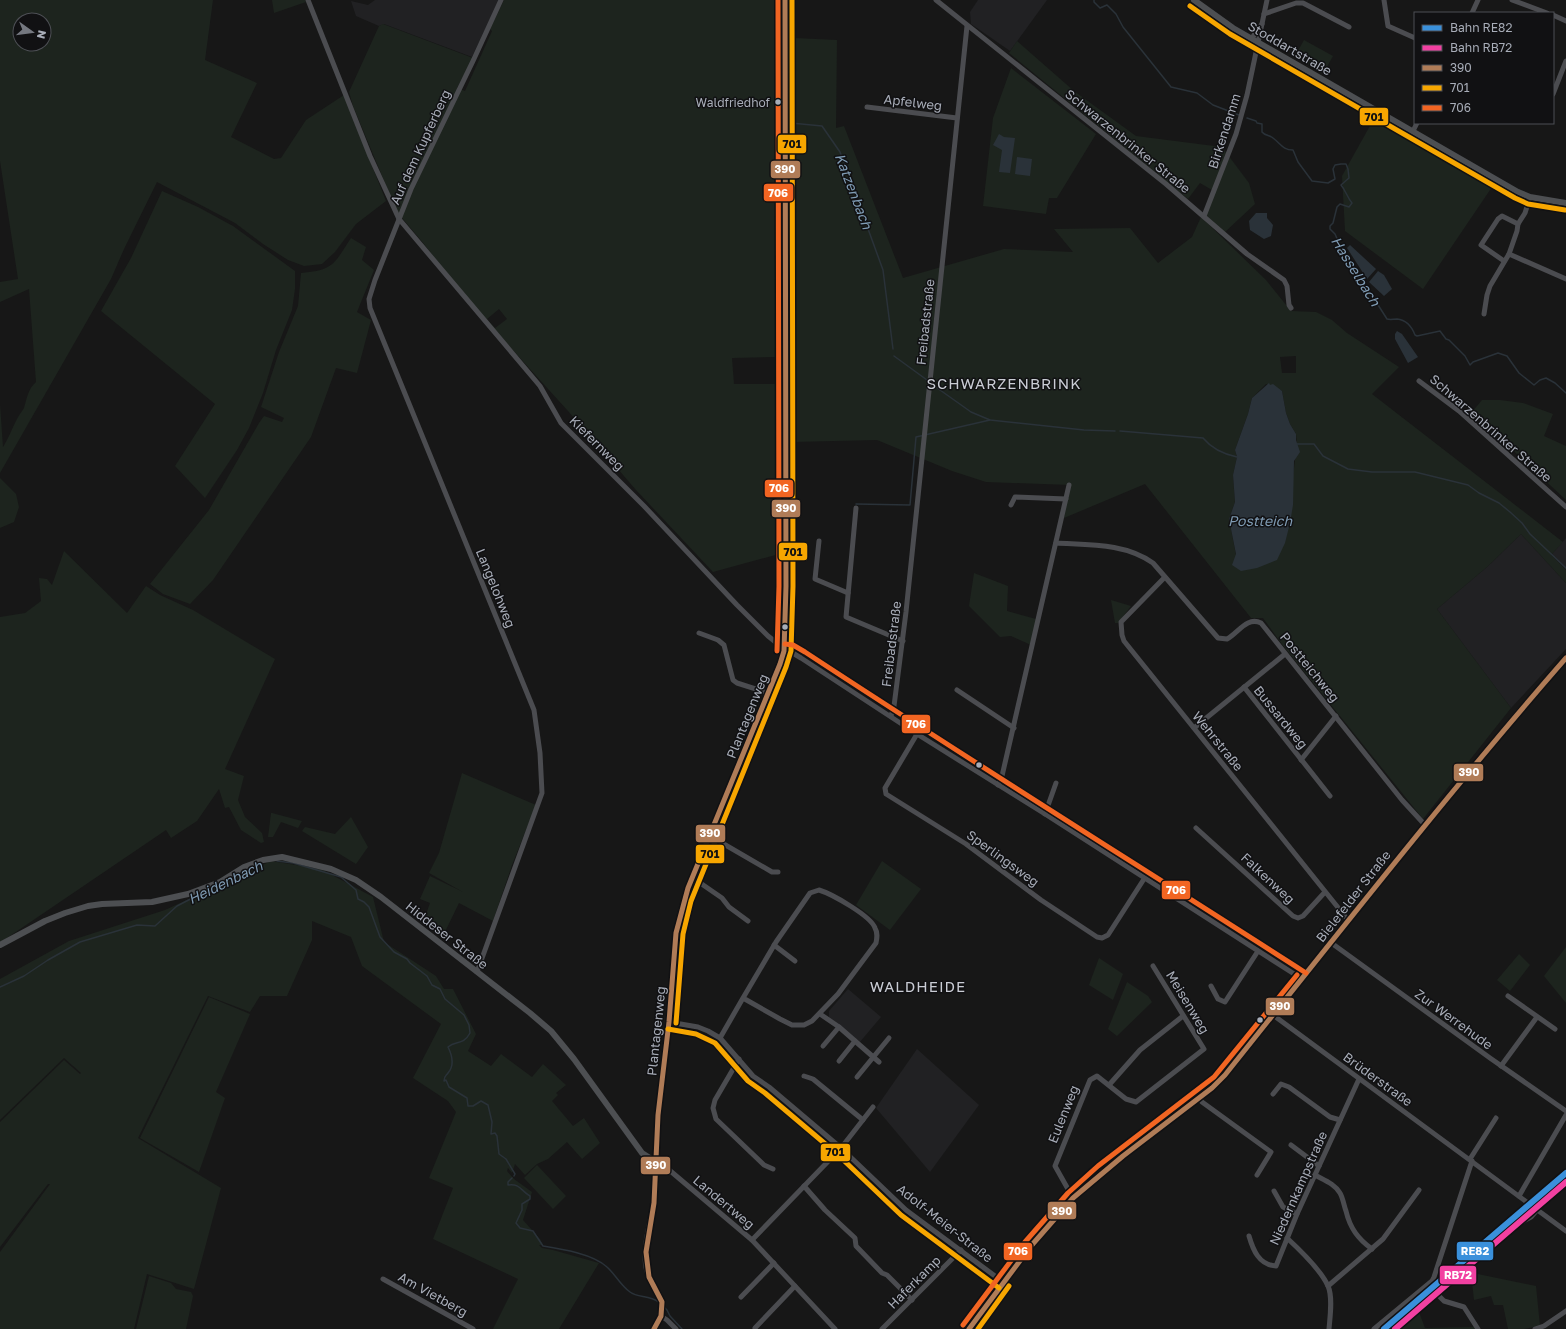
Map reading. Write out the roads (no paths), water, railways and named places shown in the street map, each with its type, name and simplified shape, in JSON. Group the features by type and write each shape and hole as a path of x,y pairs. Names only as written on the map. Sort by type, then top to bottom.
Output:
{"main road":[{"name":"Stoddartstraße","path":"1194,0 1233,28 1518,192 1530,197 1566,203"},
{"name":"Bielefelder Straße","path":"969,1329 1034,1241 1073,1198 1118,1160 1212,1088 1225,1075 1424,825 1566,658"},
{"name":"Hiddeser Straße","path":"0,945 45,920 65,913 88,906 152,902 188,894 220,882 253,863 263,860 282,857 331,869 356,880 381,897 551,1031 574,1059 642,1153 656,1162"},
{"path":"654,1329 661,1316 662,1305 649,1277 646,1252 654,1203 656,1162"}],"street":[{"name":"Auf dem Kupferberg","path":"308,0 370,156 399,219"},
{"name":"Auf dem Kupferberg","path":"399,219 411,189 501,0"},
{"name":"Plantagenweg","path":"656,1162 658,1115 669,1022 678,921 684,899 784,651 786,602 785,0"},
{"name":"Schwarzenbrinker Straße","path":"936,0 1166,184 1247,254 1284,280 1287,286 1289,305 1291,308"},
{"name":"Birkendamm","path":"1204,216 1236,134 1247,95 1267,0"},
{"path":"1384,0 1388,26 1414,38"},
{"path":"1472,12 1478,0"},
{"path":"1512,0 1544,12"},
{"path":"1264,14 1302,2 1349,27"},
{"path":"1554,15 1566,20"},
{"path":"1252,38 1262,23"},
{"name":"Freibadstraße","path":"891,716 894,706 903,641 967,26"},
{"name":"Stoddartstraße","path":"1257,51 1373,116 1378,112"},
{"path":"1554,91 1566,61"},
{"name":"Apfelweg","path":"866,107 957,118"},
{"path":"1412,131 1416,124"},
{"path":"1484,314 1490,286 1509,254 1518,224 1525,212 1530,197"},
{"path":"1504,261 1481,245 1498,219 1502,216 1518,224"},
{"name":"Kiefernweg","path":"399,219 540,386 561,423 644,506 758,626 778,644 784,644"},
{"name":"Langelohweg","path":"399,219 375,280 369,299 370,308 534,710 540,753 542,793 477,972"},
{"path":"1509,254 1566,279"},
{"name":"Schwarzenbrinker Straße","path":"1419,381 1459,411 1566,507"},
{"path":"998,785 1002,776 1014,728 1069,485"},
{"path":"1011,505 1015,497 1066,499"},
{"path":"856,508 846,617 903,641"},
{"path":"819,541 815,579 848,593"},
{"name":"Postteichweg","path":"1056,543 1121,548 1132,551 1153,563 1218,638 1226,639 1248,622 1258,622 1264,626 1402,800 1424,825"},
{"name":"Wehrstraße","path":"1166,577 1121,622 1122,636 1127,646 1348,920"},
{"path":"699,633 718,640 724,645 733,680 737,683 768,693"},
{"path":"784,651 791,652 1302,979"},
{"path":"1194,728 1285,654"},
{"name":"Bussardweg","path":"1244,687 1301,760 1304,766 1330,796"},
{"path":"957,690 1014,728"},
{"name":"Bussardweg","path":"1301,760 1336,716"},
{"name":"Sperlingsweg","path":"917,734 885,788 886,794 966,844 1041,900 1097,937 1102,938 1108,936 1144,879"},
{"path":"1045,814 1056,783"},
{"name":"Falkenweg","path":"1196,828 1293,916 1298,918 1303,916 1325,892"},
{"path":"710,836 772,872 778,872"},
{"path":"693,878 722,898 729,907 748,921"},
{"path":"720,1038 743,998 774,945 810,893 819,890 828,893 870,920 875,927 878,938 876,943 838,994 812,1021 804,1025 792,1024 780,1019 743,998"},
{"name":"Zur Werrehude","path":"1330,942 1501,1066 1566,1111"},
{"path":"774,945 795,961"},
{"path":"1211,986 1218,999 1225,1002 1258,951"},
{"name":"Meisenweg","path":"1153,966 1204,1049"},
{"path":"1508,996 1555,1029"},
{"path":"820,1014 839,1027 879,1062"},
{"name":"Brüderstraße","path":"1273,1015 1566,1231"},
{"path":"1109,1085 1140,1050 1183,1016"},
{"path":"1501,1066 1537,1017"},
{"name":"Adolf-Meier-Straße","path":"669,1022 698,1027 720,1038 753,1076 841,1148 906,1210 1003,1282"},
{"path":"823,1046 839,1027"},
{"path":"856,1077 889,1038"},
{"path":"839,1060 855,1041"},
{"name":"Eulenweg","path":"1073,1198 1055,1166 1090,1080 1097,1076 1126,1099 1136,1102 1204,1049"},
{"path":"739,1059 715,1100 713,1108 716,1119 764,1165 773,1169"},
{"path":"804,1076 813,1079 863,1120"},
{"name":"Niedernkampstraße","path":"1249,1236 1253,1249 1259,1259 1271,1266 1276,1266 1297,1214 1359,1079"},
{"path":"1273,1094 1281,1084 1289,1087 1330,1117 1340,1120"},
{"path":"1199,1098 1202,1102 1271,1152 1257,1175"},
{"path":"752,1240 841,1148 873,1107"},
{"path":"1519,1196 1566,1114"},
{"path":"1374,1329 1432,1281 1471,1160 1496,1118"},
{"path":"1291,1145 1319,1166"},
{"name":"Landertweg","path":"656,1162 668,1169 752,1240 835,1329"},
{"path":"1315,1175 1329,1182 1341,1194 1348,1221 1354,1233 1372,1249"},
{"path":"804,1186 825,1210 855,1238 856,1246 882,1273 887,1275 912,1300"},
{"path":"1328,1286 1383,1239 1419,1190"},
{"path":"1274,1191 1283,1207 1297,1214"},
{"path":"1478,1329 1464,1307 1444,1301 1438,1295 1450,1282 1516,1226 1531,1217 1537,1210"},
{"path":"1288,1238 1310,1260 1328,1286 1331,1308 1328,1329"},
{"name":"Haferkamp","path":"882,1329 961,1250"},
{"path":"741,1298 774,1263"},
{"name":"Am Vietberg","path":"383,1279 473,1329"},
{"path":"755,1328 795,1286"},
{"path":"1535,1329 1544,1326 1566,1311"},
{"path":"661,1316 676,1329"}],"water":[{"path":"999,134 1004,137 1015,138 1010,173 999,172 1002,150 993,145"},
{"path":"1017,157 1032,159 1030,176 1015,174"},
{"path":"1256,213 1267,213 1267,218 1273,225 1271,236 1264,239 1250,230 1249,221"},
{"path":"1350,245 1376,269 1367,279 1347,248"},
{"path":"1378,271 1384,275 1392,289 1384,296 1369,282"},
{"path":"1397,331 1402,334 1418,357 1408,363 1395,339 1395,334"},
{"name":"Postteich","path":"1269,383 1270,385 1273,384 1282,391 1286,413 1296,434 1296,440 1300,452 1294,461 1293,505 1285,543 1277,560 1257,568 1241,571 1232,565 1236,554 1229,519 1235,502 1233,475 1237,457 1235,450 1252,398"}],"waterway":[{"name":"Hasselbach","path":"1094,0 1100,8 1107,5 1116,14 1123,27 1171,87 1197,93 1213,105 1239,115"},
{"name":"Katzenbach","path":"791,39 791,123 822,126 840,152 883,270 893,349"},
{"name":"Hasselbach","path":"1247,118 1262,124 1263,133 1272,137 1284,148 1293,150 1298,162 1312,181 1328,183 1335,179 1333,169 1335,165 1346,164 1349,178 1341,185 1352,203 1349,207 1340,204 1337,207 1330,229 1335,234 1352,268 1387,319 1397,319 1406,322 1417,336 1440,331 1446,339 1449,340 1465,356 1470,365 1473,362 1498,353 1507,356 1519,373 1534,385 1540,380 1546,378 1555,383 1566,393"},
{"name":"Katzenbach","path":"894,356 927,380"},
{"name":"Katzenbach","path":"933,385 971,412 990,420 1084,430 1115,431"},
{"path":"856,504 910,505 916,437 990,420"},
{"name":"Katzenbach","path":"1120,431 1203,438 1218,450 1237,457"},
{"name":"Katzenbach","path":"1297,444 1314,444 1323,456 1348,469 1372,472 1415,472 1468,485 1479,493 1499,503 1510,512 1522,523 1530,534 1566,568"},
{"name":"Heidenbach","path":"277,861 293,863 341,877 356,890 358,899 369,907 380,937 394,952 407,959 427,976 432,985 440,989 445,999 464,1015 469,1025 470,1033 465,1040 448,1047 452,1057 452,1067 444,1081 446,1080 449,1087 467,1098 468,1106 473,1106 481,1101 488,1105 492,1122 491,1134 495,1133 497,1136 499,1154 506,1159 515,1174 514,1176"},
{"name":"Heidenbach","path":"235,876 253,867"},
{"name":"Heidenbach","path":"0,987 24,976 48,960 80,942 137,925 155,926 177,906 208,890"},
{"name":"Heidenbach","path":"512,1178 508,1182 508,1185 518,1186 530,1196 530,1199 522,1204 522,1210 516,1223 520,1228 533,1231 543,1246 586,1255 601,1262 630,1292 659,1302"},
{"name":"Heidenbach","path":"663,1306 682,1329"}],"rail line":[{"name":"RE82","path":"1384,1329 1566,1173"},
{"name":"RB72","path":"1395,1329 1566,1182"}],"place":[{"name":"Waldfriedhof","path":"778,102"}],"district":[{"name":"SCHWARZENBRINK","path":"1004,383"},
{"name":"WALDHEIDE","path":"918,986"}]}
